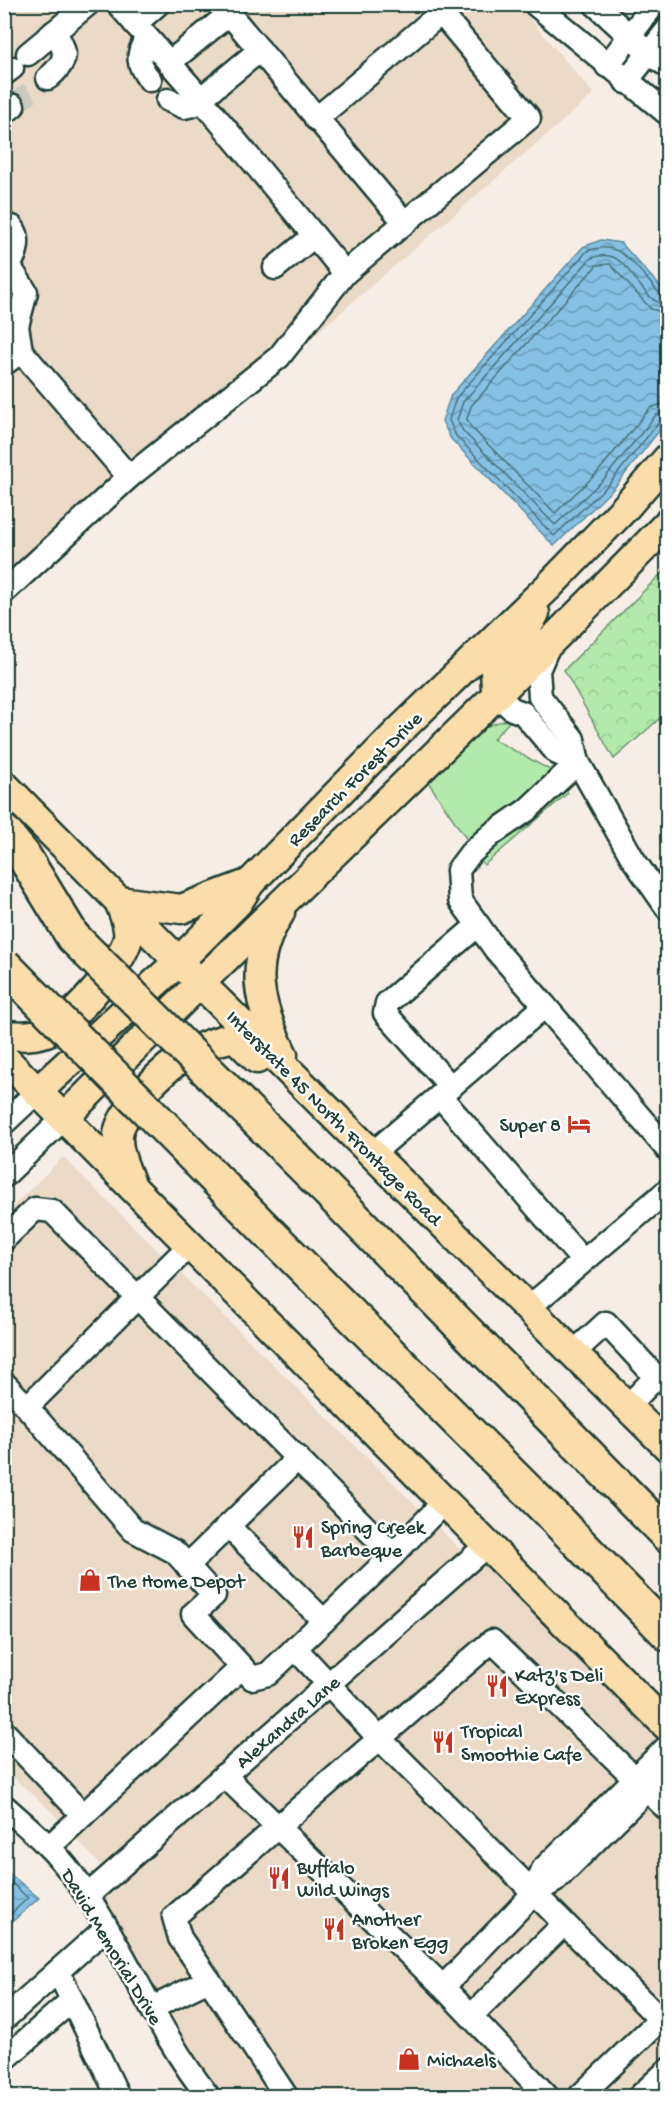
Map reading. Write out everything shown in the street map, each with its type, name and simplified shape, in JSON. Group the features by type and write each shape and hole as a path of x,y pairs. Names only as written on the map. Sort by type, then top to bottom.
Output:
{"highway":[{"path":"4,832 23,855 73,937"},
{"path":"4,869 323,1186 668,1536"},
{"path":"4,965 668,1634"}],"main road":[{"name":"Research Forest Drive","path":"37,1092 178,962 238,902 250,884 399,731 548,587 624,509 668,458"},
{"name":"Research Forest Drive","path":"63,1119 199,982 497,695 668,523"},
{"path":"497,695 495,671 520,641 548,587"},
{"name":"Interstate 45 North Frontage Road","path":"4,785 178,962 374,1153 626,1408 668,1447"},
{"path":"4,1035 29,1036 51,1030 103,982 117,962 128,937 127,924 119,902 181,909 250,884"},
{"path":"132,1187 120,1157 118,1133 129,1111 146,1089 174,1062 211,1042 235,1038 277,1078 293,1076 266,1022 258,980 265,936 294,891"},
{"path":"4,1058 668,1727"}],"street":[{"path":"15,65 88,4"},
{"path":"118,4 201,99 345,273"},
{"path":"150,80 141,69 138,57 141,31 158,4"},
{"path":"535,4 626,82 668,114"},
{"path":"595,4 658,60"},
{"path":"607,66 654,4"},
{"path":"169,63 225,9 405,223"},
{"path":"4,592 129,477 279,357 345,273 529,118 441,14 316,119"},
{"path":"626,82 658,60 668,29"},
{"path":"48,78 59,68 64,56 64,46 54,32"},
{"path":"168,100 184,107 193,105 260,50"},
{"path":"12,227 17,233 18,243 6,264 26,292 16,326 13,357 129,477"},
{"path":"275,268 314,236"},
{"path":"550,642 538,670 540,697 573,739 578,762 658,878 668,909"},
{"path":"497,695 512,709 523,713 557,753 578,762"},
{"path":"578,762 526,810 470,854 458,870 460,900 545,1006 668,1150"},
{"path":"478,925 387,1003 385,1012 583,1261"},
{"path":"374,1153 545,1006"},
{"path":"4,1123 37,1092"},
{"path":"4,1176 63,1119"},
{"path":"528,1308 668,1190"},
{"path":"4,1239 35,1209 52,1211 393,1555"},
{"path":"27,1407 190,1245"},
{"path":"573,1353 606,1323 662,1377 626,1408"},
{"path":"4,1383 133,1530 175,1552 214,1595 193,1614 252,1678 268,1674 393,1555 444,1502"},
{"path":"187,1566 298,1458"},
{"path":"228,1526 324,1621"},
{"name":"Alexandra Lane","path":"87,1896 487,1545"},
{"path":"286,2097 180,1938 174,1917 276,1825 492,1641 668,1810"},
{"path":"296,1648 379,1738 564,1924 665,2019 580,2097"},
{"path":"48,1847 242,1667"},
{"path":"4,1732 83,1815"},
{"path":"642,1784 668,1746"},
{"path":"443,1986 534,1893 543,1869 642,1784 668,1769"},
{"path":"224,1775 443,1986 547,2097"},
{"name":"David Memorial Drive","path":"4,1806 48,1847 87,1896 177,2052 208,2097"},
{"path":"471,2016 564,1924"},
{"path":"4,2019 106,1928"},
{"path":"58,1971 118,2097"},
{"path":"152,2008 209,1980"},
{"path":"4,2060 72,2000"},
{"path":"640,2097 668,2070"}],"shaded area":[{"path":"5,5 518,5 594,94 5,602"},
{"path":"63,1157 462,1551 101,1866 54,1814 5,1770 5,1214"},
{"path":"486,1562 667,1745 667,2096 223,2096 187,2046 103,1898"}],"green space":[{"path":"667,568 667,712 614,759 564,670"},
{"path":"511,720 493,739 552,771 568,793 484,865 428,782 465,742 487,727"}],"water":[{"path":"601,240 621,243 667,294 667,421 614,488 554,546 451,439 442,421 451,395 583,247"},
{"path":"4,1869 39,1898 5,1928 4,1928"}],"tunnel":[{"path":"13,106 48,78"}],"place":[{"name":"Super 8","path":"579,1124"},
{"name":"Spring Creek Barbeque","path":"303,1537"},
{"name":"The Home Depot","path":"90,1580"},
{"name":"Katz's Deli Express","path":"497,1686"},
{"name":"Tropical Smoothie Cafe","path":"443,1742"},
{"name":"Buffalo Wild Wings","path":"279,1878"},
{"name":"Another Broken Egg","path":"334,1929"},
{"name":"Michaels","path":"409,2059"}]}
